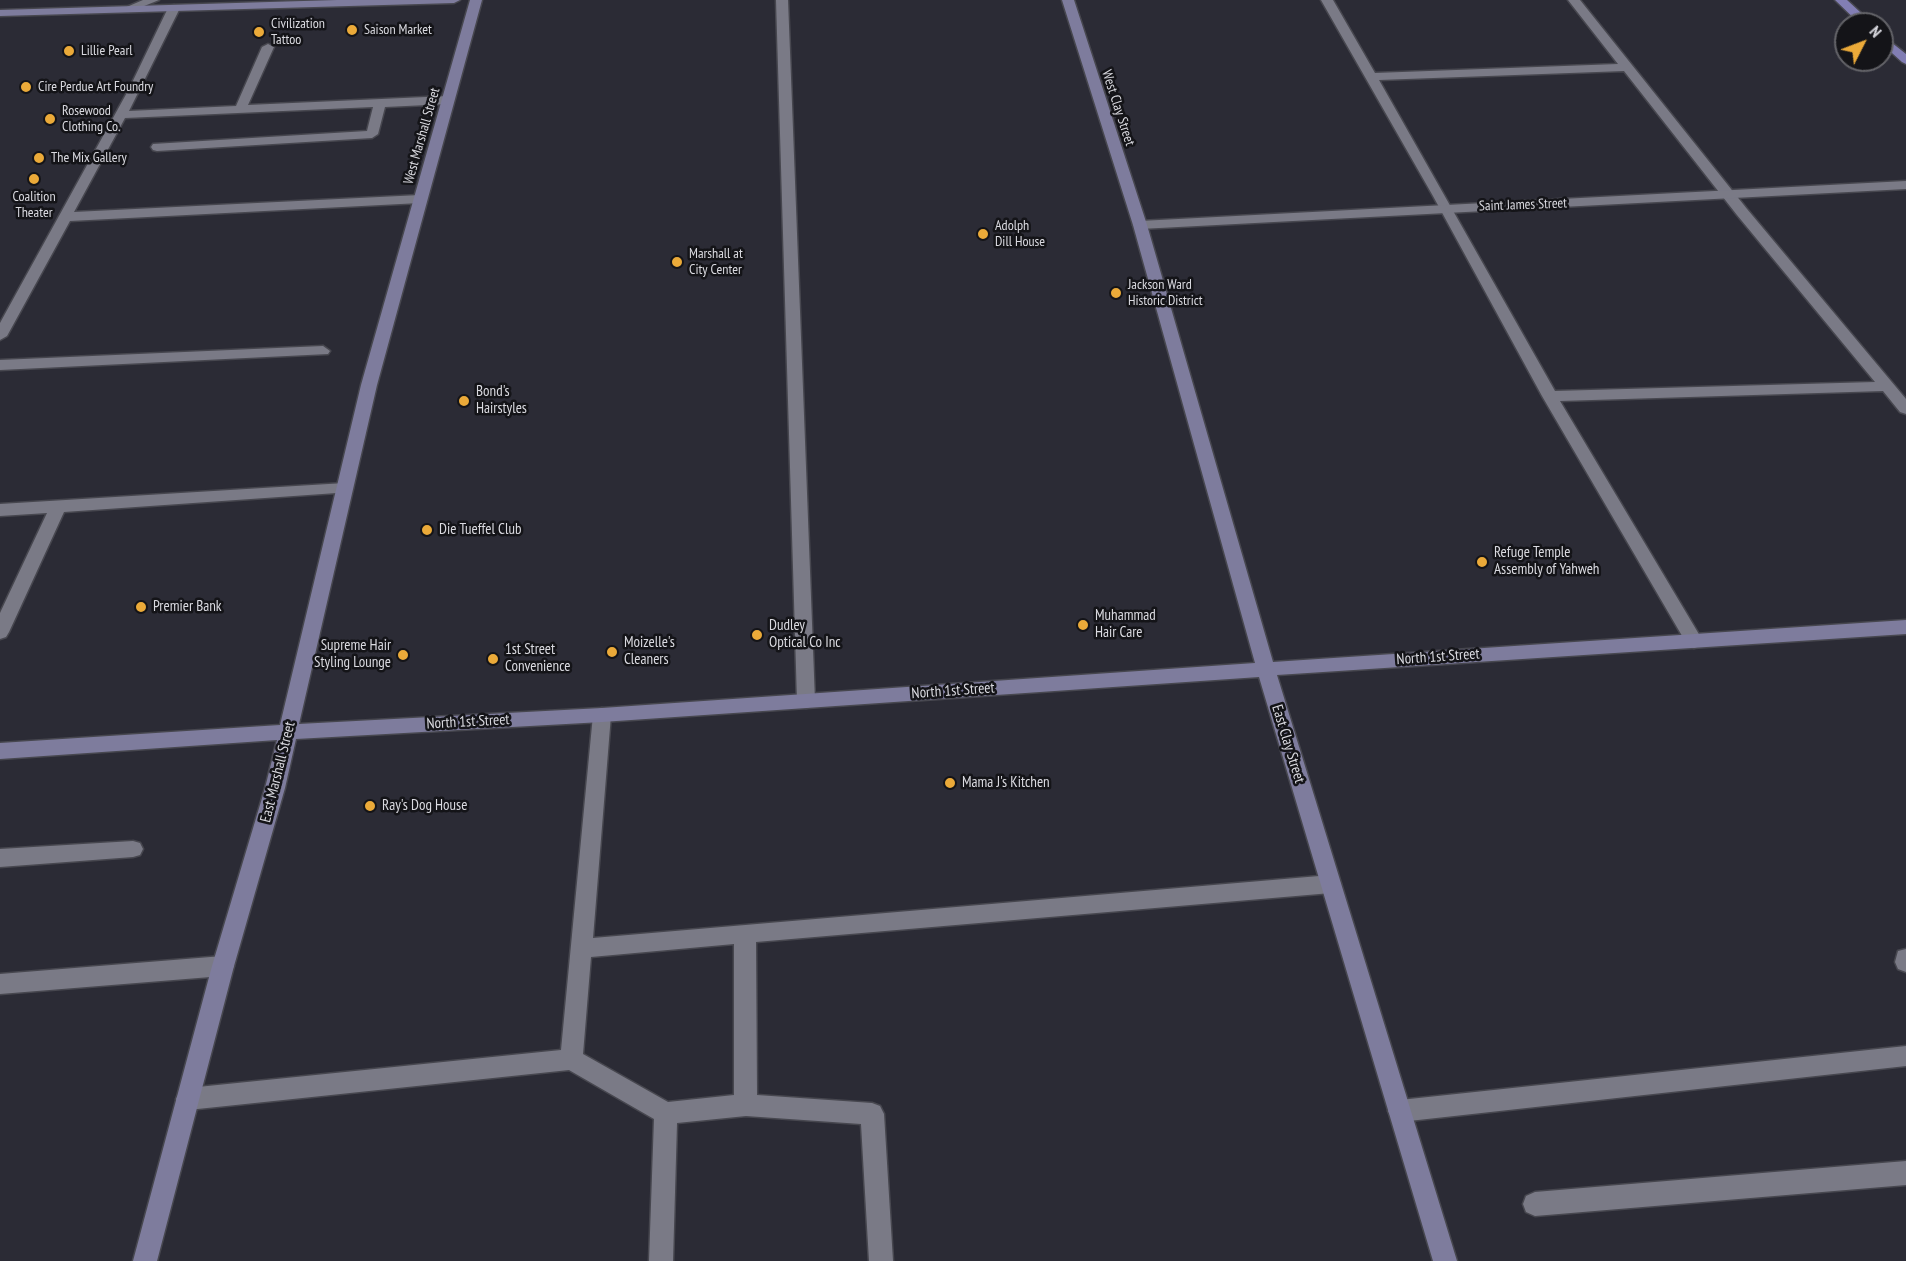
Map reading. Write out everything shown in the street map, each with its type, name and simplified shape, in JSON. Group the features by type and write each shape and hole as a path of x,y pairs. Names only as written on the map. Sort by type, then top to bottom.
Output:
{"main road":[{"path":"1841,0 1854,12"},
{"path":"1894,49 1906,60"}],"street":[{"path":"128,9 153,0"},
{"path":"0,13 454,0"},
{"name":"West Marshall Street","path":"398,280 476,0"},
{"path":"782,0 806,701"},
{"name":"West Clay Street","path":"1068,0 1140,225"},
{"path":"1328,0 1550,396 1694,641"},
{"path":"1574,0 1906,409"},
{"path":"0,336 120,115 174,8"},
{"path":"240,110 268,47"},
{"path":"1371,77 1627,67"},
{"path":"120,115 448,100"},
{"path":"157,147 372,134 380,103"},
{"name":"Saint James Street","path":"1140,225 1445,208 1731,196 1906,185"},
{"path":"65,217 420,199"},
{"name":"East Clay Street","path":"1140,225 1267,670 1445,1261"},
{"name":"East Marshall Street","path":"145,1261 223,966 275,788 369,385 398,280"},
{"path":"0,364 323,351"},
{"path":"1550,396 1887,386"},
{"path":"0,510 345,488"},
{"path":"0,632 58,507"},
{"name":"North 1st Street","path":"0,751 602,715 1267,670 1350,662 1906,627"},
{"path":"571,1059 602,715"},
{"path":"0,858 133,849"},
{"path":"581,948 1331,884"},
{"path":"745,934 746,1105"},
{"path":"0,984 223,966"},
{"path":"1400,1111 1906,1056"},
{"path":"188,1099 571,1059 666,1113 746,1105 872,1114 881,1261"},
{"path":"662,1261 666,1113"},
{"path":"1535,1204 1906,1173"}],"place":[{"name":"Saison Market","path":"352,30"},
{"name":"Civilization Tattoo","path":"259,32"},
{"name":"Lillie Pearl","path":"69,51"},
{"name":"Cire Perdue Art Foundry","path":"26,87"},
{"name":"Rosewood Clothing Co.","path":"50,119"},
{"name":"The Mix Gallery","path":"39,158"},
{"name":"Coalition Theater","path":"34,179"},
{"name":"Adolph Dill House","path":"983,234"},
{"name":"Marshall at City Center","path":"677,262"},
{"name":"Jackson Ward Historic District","path":"1116,293"},
{"name":"Bond's Hairstyles","path":"464,401"},
{"name":"Die Tueffel Club","path":"427,530"},
{"name":"Refuge Temple Assembly of Yahweh","path":"1482,562"},
{"name":"Premier Bank","path":"141,607"},
{"name":"Muhammad Hair Care","path":"1083,625"},
{"name":"Dudley Optical Co Inc","path":"757,635"},
{"name":"Moizelle's Cleaners","path":"612,652"},
{"name":"Supreme Hair Styling Lounge","path":"403,655"},
{"name":"1st Street Convenience","path":"493,659"},
{"name":"Mama J's Kitchen","path":"950,783"},
{"name":"Ray's Dog House","path":"370,806"}]}
